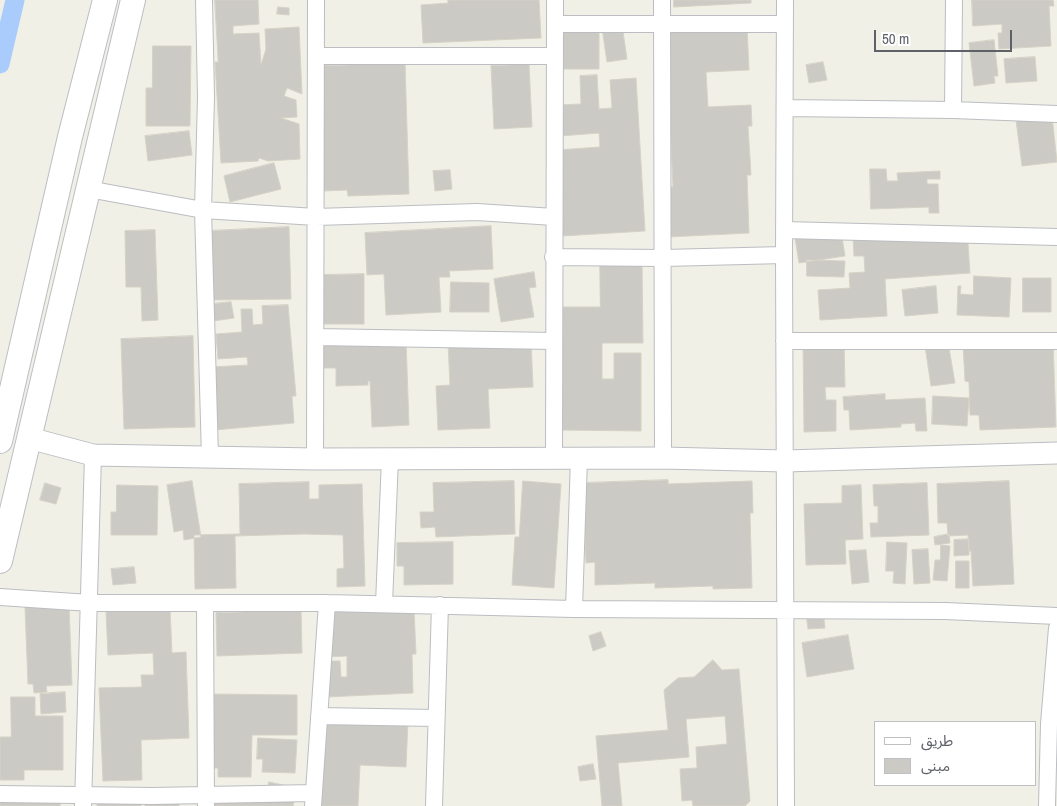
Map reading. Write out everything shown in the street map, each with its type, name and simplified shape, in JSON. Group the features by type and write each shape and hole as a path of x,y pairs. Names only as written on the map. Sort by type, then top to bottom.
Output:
{"main road":[{"path":"0,441 70,137 105,0"},
{"path":"0,562 133,0"}],"street":[{"path":"204,0 206,97 203,210 210,457"},
{"path":"315,459 316,0"},
{"path":"554,0 554,458"},
{"path":"662,0 663,458"},
{"path":"786,0 784,230 786,806"},
{"path":"953,110 954,0"},
{"path":"555,24 785,24"},
{"path":"316,56 555,56"},
{"path":"785,108 953,110 1057,114"},
{"path":"88,189 203,210 316,217 477,212 554,217"},
{"path":"784,230 1057,236"},
{"path":"553,257 664,258 784,255"},
{"path":"316,337 554,341"},
{"path":"784,341 1057,341"},
{"path":"29,438 93,455 315,459 663,458 785,461 1057,453"},
{"path":"83,801 93,455"},
{"path":"384,604 390,458"},
{"path":"574,609 578,458"},
{"path":"0,597 90,604 440,604 574,609 945,611 1057,616"},
{"path":"0,794 83,801 314,800 327,603"},
{"path":"434,806 440,604"},
{"path":"205,605 206,801"},
{"path":"1047,806 1057,628"},
{"path":"320,716 436,718"}],"building":[{"path":"215,0 258,0 259,24 233,26 233,34 259,33 261,65 266,49 265,29 299,27 302,94 287,88 284,96 296,100 297,117 281,118 299,124 300,159 268,161 259,158 258,161 221,163 215,62 218,62"},
{"path":"448,0 539,0 541,38 423,43 421,5 448,3"},
{"path":"674,0 751,0 751,3 674,7"},
{"path":"972,0 1053,0 1054,6 1049,6 1051,46 999,49 998,33 1002,33 1002,24 973,26"},
{"path":"278,7 289,8 289,15 277,14"},
{"path":"622,25 627,59 607,62 602,28"},
{"path":"747,26 749,70 706,72 708,107 751,105 752,126 748,126 751,175 747,175 749,233 668,237 666,187 673,187 666,29"},
{"path":"555,29 599,29 599,69 563,69"},
{"path":"994,40 998,76 994,76 995,83 974,86 969,43"},
{"path":"153,46 191,46 190,126 146,126 146,88 152,88"},
{"path":"1035,57 1037,81 1006,83 1004,59"},
{"path":"823,62 827,80 809,83 806,65"},
{"path":"405,63 409,194 348,196 347,190 323,191 320,66"},
{"path":"529,64 532,127 494,129 491,66"},
{"path":"597,75 599,109 612,108 610,80 636,78 645,231 562,236 557,150 600,147 599,133 560,136 559,105 581,104 580,76"},
{"path":"1052,116 1057,162 1022,166 1016,120"},
{"path":"189,131 192,155 148,161 145,136"},
{"path":"274,163 281,189 230,202 224,176"},
{"path":"870,169 886,169 887,181 898,181 897,173 940,171 940,179 927,179 927,184 938,184 939,213 929,213 929,207 871,209"},
{"path":"450,170 452,189 435,191 433,171"},
{"path":"491,226 493,269 449,271 450,277 439,277 441,312 386,315 384,274 367,275 365,233"},
{"path":"289,227 291,299 211,300 208,231"},
{"path":"967,229 970,273 885,279 887,316 820,320 818,290 850,288 849,273 865,272 864,256 854,256 853,236"},
{"path":"155,230 158,320 142,321 141,287 126,287 125,231"},
{"path":"841,231 845,256 799,263 795,238"},
{"path":"600,259 642,260 643,343 602,343 602,379 614,379 614,353 641,353 641,431 557,430 562,307 600,307"},
{"path":"807,260 845,261 844,277 807,276"},
{"path":"534,272 536,287 529,288 534,317 501,322 494,279"},
{"path":"364,274 364,324 323,324 323,275"},
{"path":"974,276 1011,278 1009,317 957,315 958,286 961,286 960,294 973,295"},
{"path":"1023,278 1051,278 1051,312 1023,312"},
{"path":"451,282 489,283 489,312 450,312"},
{"path":"936,286 938,313 905,316 902,290"},
{"path":"231,302 234,318 213,321 211,304"},
{"path":"288,305 296,396 292,396 294,423 214,430 212,367 248,365 247,357 218,359 216,334 242,332 241,309 252,309 253,325 263,324 262,306"},
{"path":"193,336 195,427 124,429 121,339"},
{"path":"844,339 845,387 825,387 826,400 836,400 836,431 804,432 803,340"},
{"path":"406,340 409,425 372,427 370,381 368,381 368,385 336,386 336,368 322,368 321,343"},
{"path":"531,340 533,387 488,389 490,428 438,430 436,386 450,385 448,343"},
{"path":"1053,340 1056,427 980,430 979,415 970,415 969,382 965,381 963,343"},
{"path":"948,342 955,383 931,386 925,346"},
{"path":"885,394 885,400 925,398 927,431 916,431 915,423 901,424 901,427 850,430 849,410 844,410 843,397"},
{"path":"933,396 969,398 967,426 932,424"},
{"path":"668,480 668,484 752,481 753,513 750,513 752,588 713,589 713,586 655,588 655,583 595,585 595,562 586,563 583,483"},
{"path":"192,481 201,537 184,540 183,530 174,532 167,485"},
{"path":"514,481 515,534 436,537 435,527 421,528 420,512 434,512 433,483"},
{"path":"523,481 561,484 554,588 512,585 515,537 519,537"},
{"path":"1009,481 1014,584 973,586 968,535 948,536 947,523 938,523 937,484"},
{"path":"309,482 309,499 319,499 319,485 362,484 365,586 337,587 337,569 344,568 343,535 304,534 235,536 236,588 195,589 194,535 240,534 239,484"},
{"path":"45,483 61,488 56,504 40,500"},
{"path":"927,483 929,535 871,537 870,523 878,523 878,506 874,506 873,485"},
{"path":"117,485 158,486 157,535 111,535 111,512 116,512"},
{"path":"861,485 863,539 845,540 846,564 806,565 804,504 842,503 842,486"},
{"path":"949,534 950,543 935,545 934,537"},
{"path":"969,539 969,555 954,556 954,540"},
{"path":"453,542 453,584 404,585 404,566 397,566 397,543"},
{"path":"887,542 907,543 905,584 893,583 894,571 886,571"},
{"path":"941,545 950,546 947,581 933,580 935,560 940,560"},
{"path":"928,549 930,583 914,584 912,550"},
{"path":"866,550 869,582 852,584 849,551"},
{"path":"956,561 969,561 969,588 956,588"},
{"path":"134,567 136,583 113,585 111,569"},
{"path":"69,605 72,685 46,686 47,692 34,693 33,684 28,684 25,607"},
{"path":"170,608 172,653 186,652 189,738 141,740 142,780 103,781 99,688 142,687 141,675 154,675 153,653 108,655 106,611"},
{"path":"414,609 416,654 412,654 413,693 326,697 325,661 340,661 341,677 347,677 347,656 325,657 324,611"},
{"path":"301,610 302,653 217,656 216,613"},
{"path":"823,611 825,628 808,629 806,613"},
{"path":"601,632 606,646 593,651 589,636"},
{"path":"848,635 854,669 807,677 802,643"},
{"path":"713,660 722,670 739,669 750,801 745,806 693,806 692,800 682,801 680,769 697,768 696,747 727,744 725,716 686,719 689,757 618,763 622,806 602,806 596,736 668,730 664,690 678,678 694,677"},
{"path":"65,692 66,712 41,714 40,694"},
{"path":"212,694 297,695 297,735 252,735 251,777 218,777 218,768 211,768"},
{"path":"11,697 35,697 35,716 63,716 63,770 24,770 24,780 0,780 0,737 11,737"},
{"path":"324,718 408,721 406,767 360,765 358,806 312,806"},
{"path":"258,738 297,740 295,773 262,772 263,759 257,759"},
{"path":"593,764 596,779 580,781 578,767"},
{"path":"269,782 297,788 293,806 205,806 204,798 267,788"},
{"path":"140,792 141,806 97,806 97,794"},
{"path":"61,793 60,806 0,806 0,794"},
{"path":"179,797 179,806 145,806 145,798"}],"waterway":[{"path":"0,64 15,0"}]}
